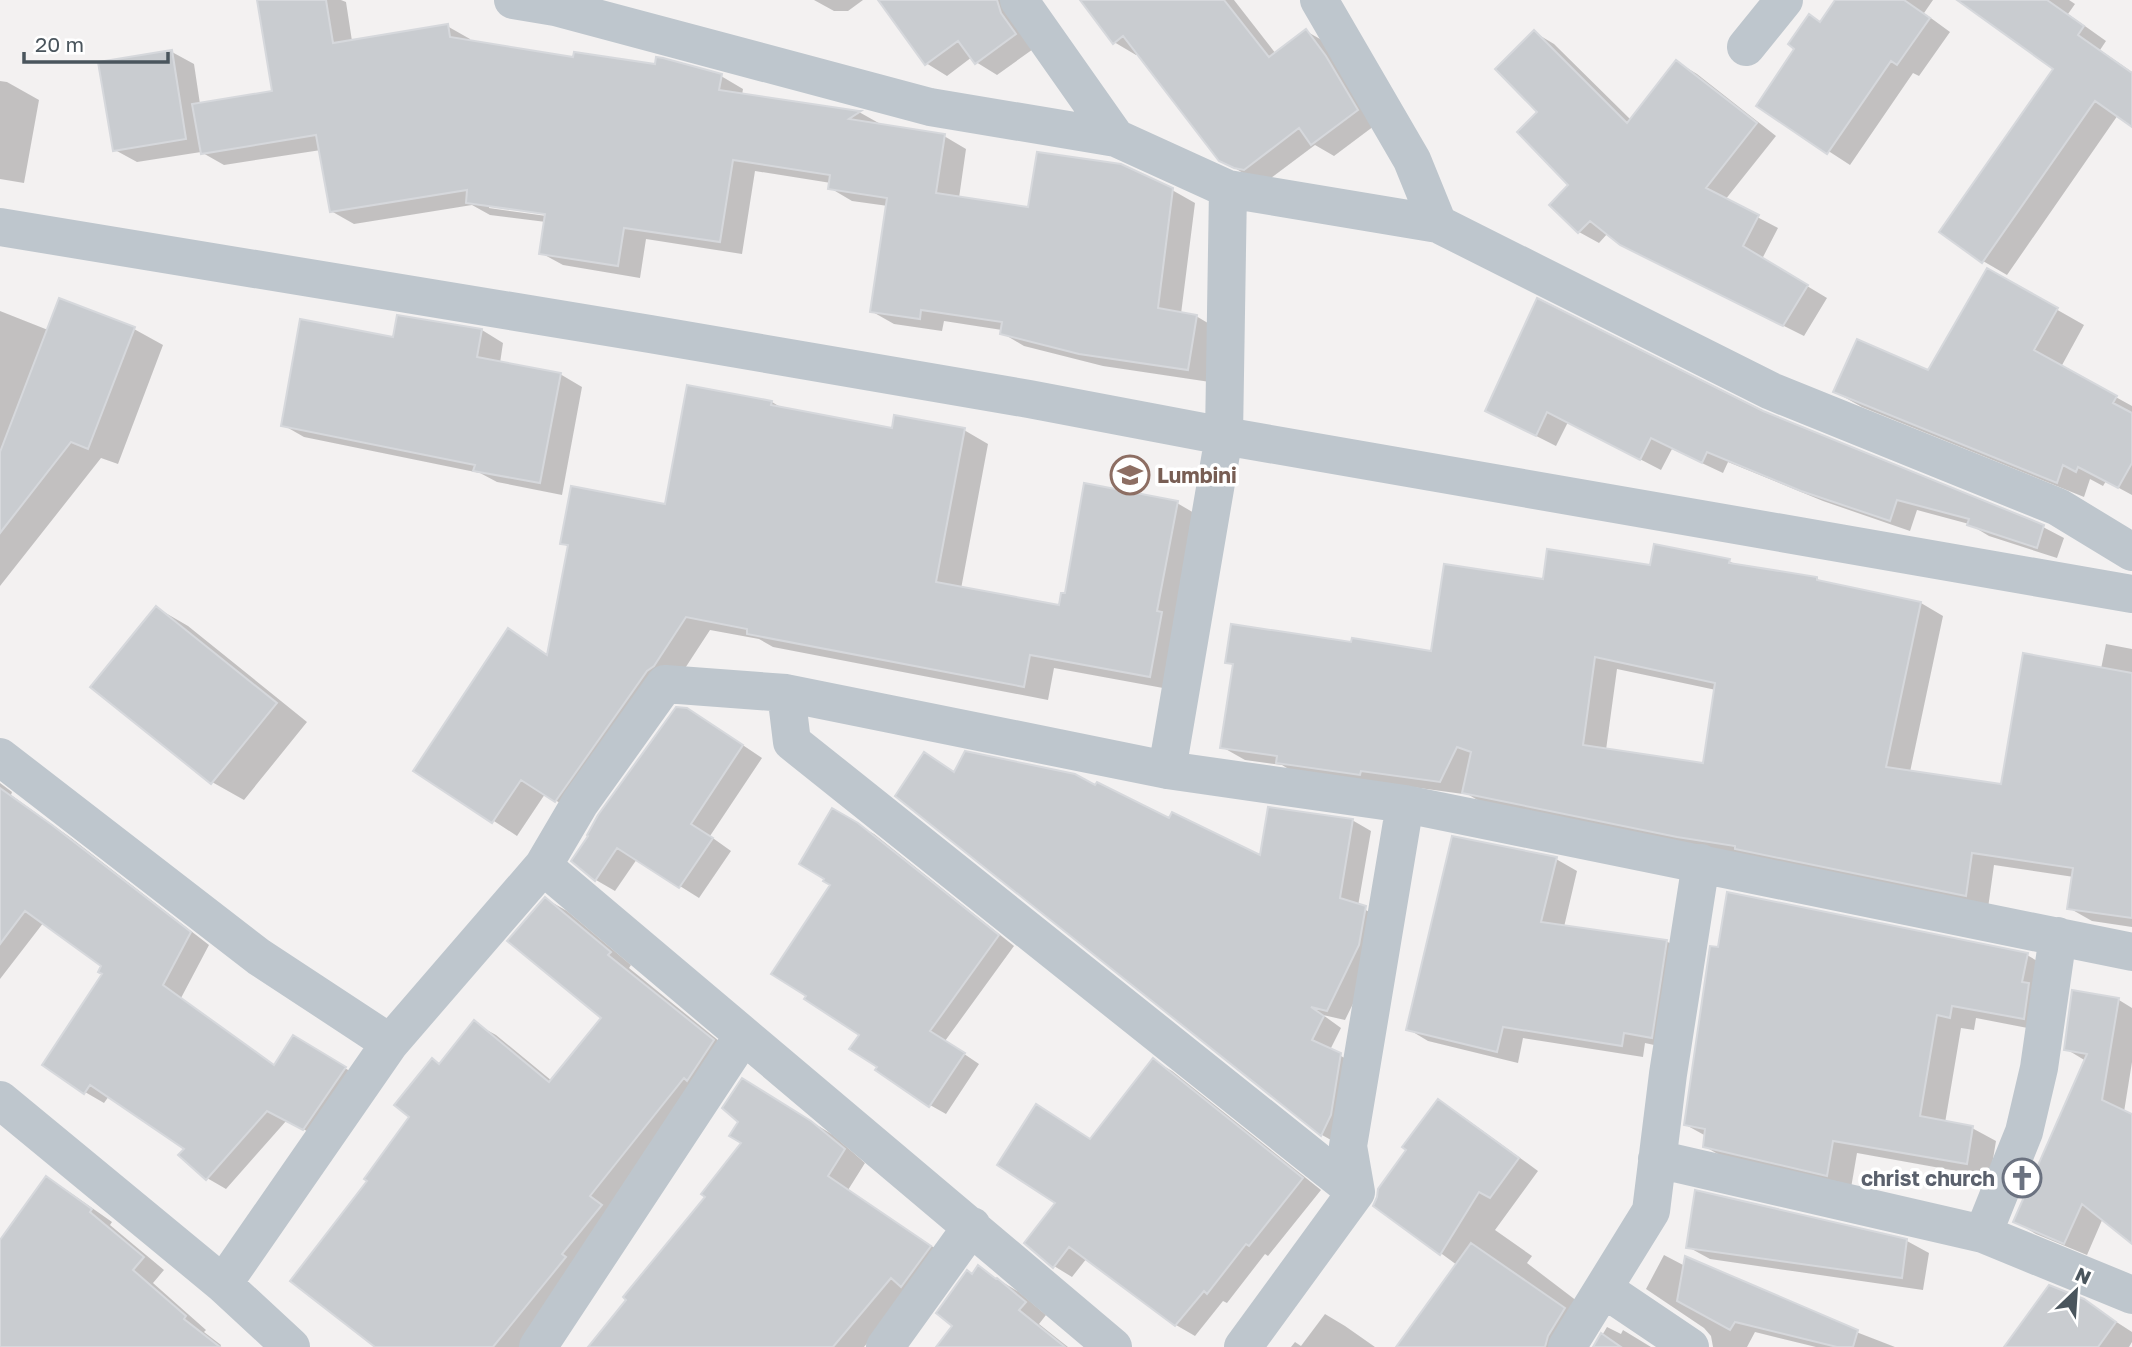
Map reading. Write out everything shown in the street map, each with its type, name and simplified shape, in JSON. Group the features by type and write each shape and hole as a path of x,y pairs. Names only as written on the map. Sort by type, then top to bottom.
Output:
{"street":[{"path":"513,0 553,4 930,107 1116,138 1228,189 1438,224 1770,391 2058,507 2132,552"},
{"path":"1019,0 1116,138"},
{"path":"1319,0 1412,160 1438,224"},
{"path":"1746,47 1784,0"},
{"path":"1167,770 1224,436 1228,189"},
{"path":"0,227 1029,399 1224,436 2132,594"},
{"path":"223,1284 390,1043 542,866 580,803 665,684 786,693 1167,770 1405,804 2132,952"},
{"path":"786,693 792,742 1356,1192"},
{"path":"0,757 258,957 390,1043"},
{"path":"1243,1347 1356,1192 1348,1146 1405,804"},
{"path":"1567,1347 1651,1211 1668,1074 1701,863"},
{"path":"542,866 1113,1347"},
{"path":"1983,1234 2024,1132 2039,1068 2058,936"},
{"path":"538,1347 743,1036"},
{"path":"0,1100 223,1284 291,1347"},
{"path":"1657,1159 1983,1234 2132,1295"},
{"path":"885,1347 972,1226"},
{"path":"1604,1289 1690,1347"}],"building":[{"path":"257,0 326,0 333,43 448,24 450,37 573,57 574,52 655,64 656,57 663,58 722,74 719,90 861,111 849,119 945,134 936,193 1028,207 1037,152 1121,164 1173,188 1158,308 1197,315 1188,370 1079,354 1000,334 1002,322 921,310 920,319 870,312 887,198 828,189 830,175 733,160 720,242 624,228 618,266 539,254 545,214 466,203 467,190 330,212 316,135 201,154 192,104 272,91"},
{"path":"878,0 997,0 1001,13 1016,34 975,64 958,41 925,65"},
{"path":"1080,0 1224,0 1269,57 1306,29 1326,56 1358,110 1311,145 1299,128 1244,170 1234,168 1219,161 1123,36 1113,44"},
{"path":"1835,0 1904,0 1930,18 1897,65 1891,61 1827,154 1756,106 1794,49 1788,44 1809,14 1820,22"},
{"path":"1957,0 2047,0 2084,26 2078,35 2132,73 2132,127 2095,101 1982,263 1939,232 2053,69"},
{"path":"1534,30 1627,123 1676,60 1757,123 1706,188 1759,215 1743,246 1808,285 1783,326 1620,245 1590,221 1578,233 1549,205 1568,185 1517,132 1537,112 1495,69"},
{"path":"172,50 186,139 113,151 98,62"},
{"path":"1987,268 2058,308 2034,350 2117,396 2113,403 2132,413 2132,463 2118,488 2078,467 2076,472 2063,465 2057,483 1833,392 1857,339 1928,370"},
{"path":"59,298 135,327 88,449 71,442 0,533 0,452"},
{"path":"1537,298 1763,411 2044,525 2037,548 1967,525 1969,519 1897,500 1890,521 1801,491 1707,452 1702,463 1651,438 1640,460 1547,412 1536,436 1485,411"},
{"path":"397,315 482,329 477,357 561,373 540,483 473,471 475,465 281,426 300,319 393,337"},
{"path":"687,385 772,401 771,405 892,428 894,415 965,428 936,582 1059,605 1061,593 1065,593 1084,483 1178,501 1157,611 1162,612 1150,677 1030,655 1024,687 747,634 747,629 686,617 654,666 647,671 555,802 521,780 492,823 413,771 508,628 547,655 568,545 560,544 571,486 665,504"},
{"path":"1654,544 1730,559 1729,563 1817,577 1817,580 1921,602 1886,767 2001,784 2023,653 2132,673 2132,918 2067,909 2073,868 1972,853 1966,896 1735,849 1735,846 1677,837 1462,793 1471,752 1457,747 1440,782 1361,771 1360,775 1276,763 1277,756 1220,748 1233,664 1225,663 1231,624 1351,642 1352,638 1431,651 1444,564 1543,579 1547,549 1650,565","holes":["1595,657 1715,683 1703,763 1583,745"]},
{"path":"156,606 277,703 211,784 90,687"},
{"path":"676,707 687,708 743,745 691,824 713,838 679,888 617,848 595,881 571,861 598,815"},
{"path":"965,751 1075,774 1169,818 1172,812 1260,855 1268,807 1353,819 1340,898 1366,906 1359,945 1327,1011 1311,1007 1324,1016 1312,1040 1341,1053 1331,1115 1321,1136 895,796 924,752 954,772"},
{"path":"0,788 191,932 163,985 274,1065 293,1035 346,1067 303,1130 267,1111 206,1180 178,1155 184,1149 90,1085 84,1094 42,1065 102,974 98,972 101,966 25,911 0,944"},
{"path":"832,808 858,823 999,935 930,1031 965,1053 929,1107 849,1049 859,1035 771,974 830,885 799,864"},
{"path":"1452,836 1557,857 1541,922 1667,940 1652,1038 1624,1033 1622,1046 1503,1027 1497,1052 1406,1030"},
{"path":"1727,892 2028,953 2022,982 2029,983 2024,1019 1952,1006 1950,1018 1937,1015 1920,1116 1973,1126 1967,1164 1833,1141 1827,1176 1703,1147 1705,1129 1684,1125 1710,946 1718,947"},
{"path":"545,897 611,952 608,955 714,1040 687,1081 684,1078 590,1196 602,1205 562,1254 566,1257 493,1347 375,1347 290,1281 367,1181 364,1179 409,1117 394,1105 432,1058 439,1064 474,1020 549,1082 601,1018 507,941"},
{"path":"2072,990 2119,998 2102,1100 2132,1114 2132,1244 2082,1204 2064,1244 2013,1222 2087,1054 2064,1050"},
{"path":"1153,1058 1303,1178 1249,1246 1246,1244 1207,1294 1204,1291 1175,1326 1069,1247 1053,1268 1024,1243 1055,1203 997,1165 1036,1104 1090,1139"},
{"path":"742,1078 811,1121 845,1149 828,1176 931,1246 901,1287 891,1278 833,1347 588,1347 626,1300 623,1297 705,1197 701,1194 741,1143 729,1136 738,1122 722,1108"},
{"path":"1438,1099 1519,1158 1490,1198 1479,1192 1440,1255 1373,1206 1378,1189 1406,1150 1402,1147"},
{"path":"46,1176 92,1209 90,1212 144,1257 133,1270 186,1316 184,1319 220,1347 0,1347 0,1240"},
{"path":"1695,1190 1907,1239 1902,1278 1686,1248"},
{"path":"1471,1243 1565,1308 1548,1336 1545,1347 1396,1347"},
{"path":"1685,1256 1858,1330 1853,1347 1837,1347 1735,1322 1730,1330 1677,1301"},
{"path":"978,1265 1026,1302 1019,1310 1065,1347 936,1347 952,1326 936,1313 967,1270 972,1274"},
{"path":"2049,1285 2084,1299 2116,1322 2098,1347 2004,1347"},
{"path":"1601,1333 1621,1347 1593,1347"}],"place":[{"name":"Lumbini","path":"1130,475"},
{"name":"christ church","path":"2022,1178"}]}
